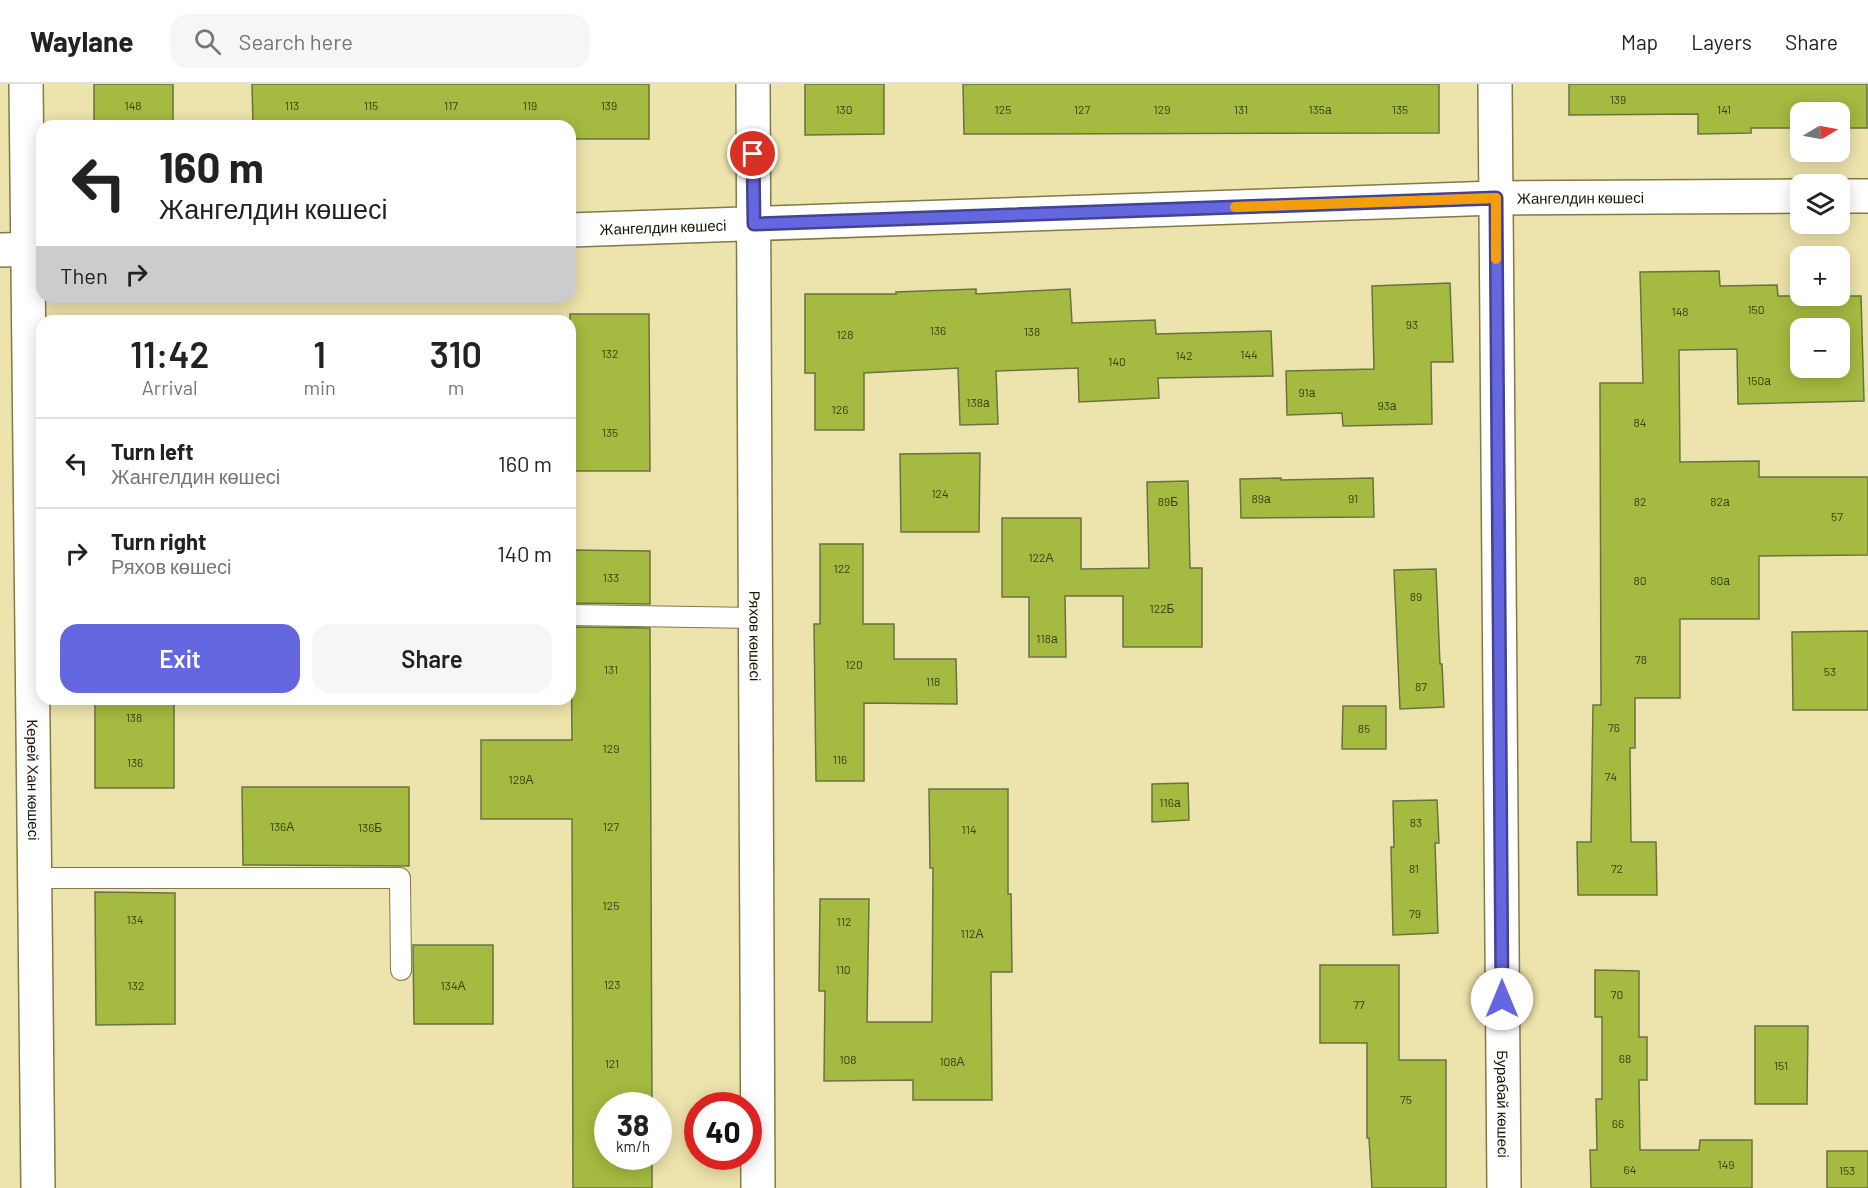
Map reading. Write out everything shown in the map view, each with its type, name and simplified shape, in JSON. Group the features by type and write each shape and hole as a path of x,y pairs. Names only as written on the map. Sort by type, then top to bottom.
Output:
{"street":[{"name":"Керей Хан көшесі","path":"26,84 23,249 35,878 38,1188"},
{"name":"Ряхов көшесі","path":"753,84 758,1188"},
{"name":"Бурабай көшесі","path":"1495,84 1504,1188"},
{"name":"Жангелдин көшесі","path":"576,230 1496,198 1790,196"},
{"path":"1850,196 1868,196"}],"lane":[{"path":"576,615 755,618"},
{"path":"35,878 400,878 401,970"}],"building":[{"path":"94,84 173,84 173,120 94,120"},
{"path":"252,84 649,84 649,139 576,139 576,120 253,120"},
{"path":"805,84 884,84 884,134 805,135"},
{"path":"963,84 1439,84 1439,133 964,134"},
{"path":"1569,84 1867,84 1867,128 1850,128 1850,102 1790,102 1790,128 1751,128 1751,133 1698,134 1698,114 1569,115"},
{"path":"1719,271 1720,286 1777,285 1778,296 1790,296 1790,306 1850,306 1850,296 1861,296 1864,401 1738,404 1737,349 1679,350 1680,462 1759,461 1759,477 1868,477 1868,555 1759,556 1759,619 1680,619 1680,698 1635,698 1635,748 1630,748 1631,842 1656,842 1657,895 1578,895 1577,842 1591,842 1593,705 1601,705 1600,383 1643,383 1640,272"},
{"path":"1450,283 1453,362 1431,362 1432,424 1343,426 1342,413 1287,415 1286,371 1374,369 1372,286"},
{"path":"976,289 976,294 1070,289 1072,323 1155,320 1156,334 1271,331 1273,376 1158,378 1159,398 1079,402 1078,368 996,371 998,424 960,425 958,368 864,373 864,430 815,430 815,373 805,373 805,294 896,294 896,292"},
{"path":"649,314 650,471 576,471 576,315 570,315"},
{"path":"980,453 979,532 901,532 900,454"},
{"path":"1281,478 1281,480 1373,478 1374,517 1241,518 1240,479"},
{"path":"1188,481 1190,568 1202,568 1202,647 1123,647 1123,596 1065,596 1066,657 1029,657 1029,597 1002,597 1002,518 1081,518 1081,569 1149,568 1147,482"},
{"path":"820,544 863,544 863,624 894,624 894,659 956,659 957,704 864,703 864,781 816,781 814,624 820,624"},
{"path":"576,550 650,551 650,604 576,603"},
{"path":"1436,569 1444,707 1400,709 1394,570"},
{"path":"576,627 650,628 652,1092 594,1092 594,1170 652,1170 652,1188 573,1188 572,819 481,819 481,740 572,740 572,705 576,705"},
{"path":"1868,631 1868,710 1793,710 1792,632"},
{"path":"95,705 174,705 174,788 95,788"},
{"path":"1343,706 1386,706 1386,749 1342,749"},
{"path":"1188,783 1189,820 1152,822 1152,784"},
{"path":"242,787 409,787 409,866 243,865"},
{"path":"929,789 1008,789 1008,894 1011,894 1012,972 991,972 992,1100 913,1100 913,1080 824,1081 825,991 819,991 820,899 869,899 867,1022 932,1022 933,868 930,868"},
{"path":"1437,800 1439,843 1435,843 1438,933 1393,935 1391,847 1394,847 1393,801"},
{"path":"95,892 175,893 175,1024 96,1025"},
{"path":"413,945 493,945 493,1024 414,1024"},
{"path":"1320,965 1399,965 1399,1060 1446,1060 1446,1188 1372,1188 1369,1138 1367,1138 1367,1043 1320,1043"},
{"path":"1595,970 1639,971 1639,1037 1647,1037 1647,1080 1639,1080 1640,1150 1699,1150 1700,1140 1752,1140 1752,1188 1591,1188 1590,1150 1597,1150 1596,1099 1602,1099 1602,1017 1595,1017"},
{"path":"1755,1026 1808,1026 1807,1104 1755,1104"},
{"path":"1827,1151 1868,1151 1868,1188 1827,1188"}],"slow traffic":[{"path":"1235,207 1496,198 1496,259"}],"route":[{"path":"753,154 754,224 1496,198 1502,999"}]}
